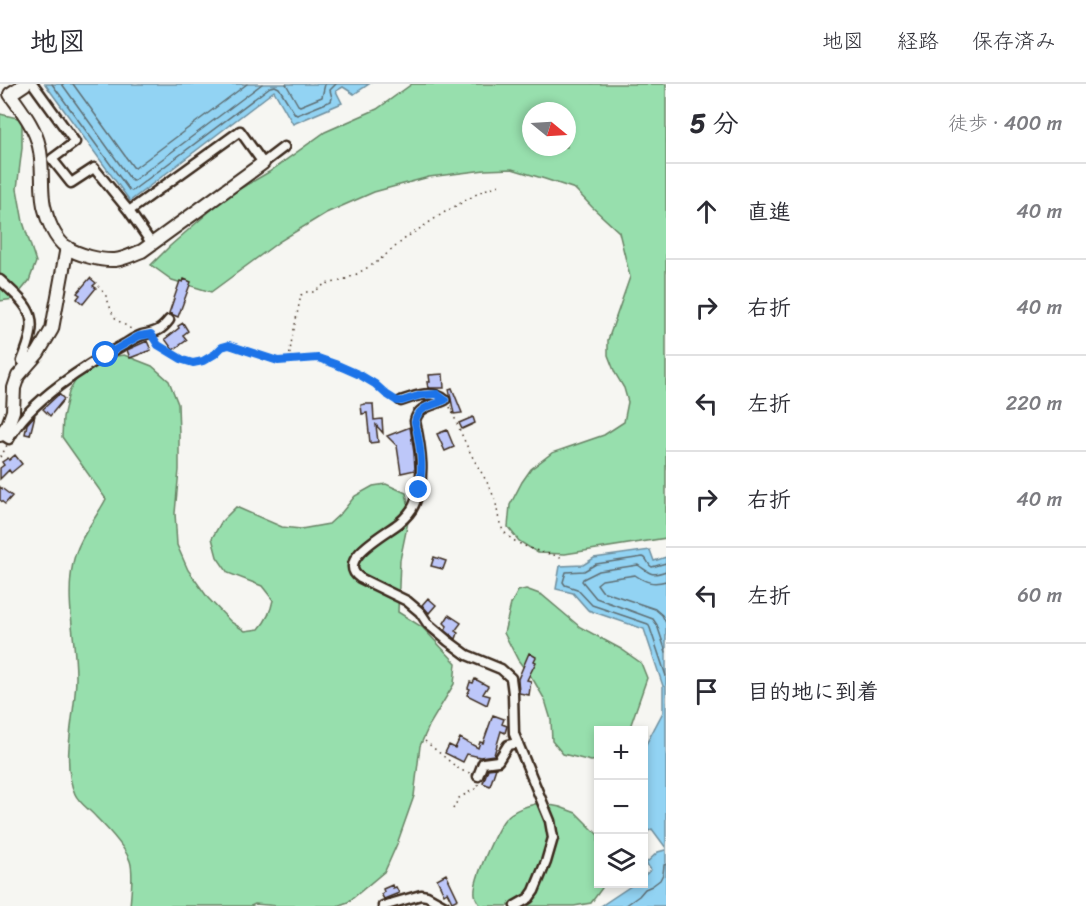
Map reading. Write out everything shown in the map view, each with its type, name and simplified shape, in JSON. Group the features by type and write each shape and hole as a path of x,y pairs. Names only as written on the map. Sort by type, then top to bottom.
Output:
{"street":[{"path":"25,84 10,94 36,135 47,160 71,183 94,168 152,244"},
{"path":"33,84 75,142 47,160 41,178 45,207 54,231 67,247 93,258 114,260 142,251 285,147"},
{"path":"129,211 240,131 263,163"},
{"path":"3,436 13,411 14,388 18,376 38,353 52,329 67,247"},
{"path":"0,280 25,305 32,317 29,343 22,361 27,365"},
{"path":"3,436 14,429 27,413 62,384 132,340 151,334 169,320"},
{"path":"402,401 421,395 434,394 445,400"},
{"path":"445,400 424,408 416,415 422,473 414,506 399,524 357,555 352,569 360,578 407,601 420,612 428,624 467,655 501,669 511,678 514,734 550,821 553,838 534,891 529,898 515,906"},
{"path":"478,776 483,764 498,761 508,745 517,743"},
{"path":"384,906 421,895 445,906"}],"path":[{"path":"289,360 303,293 314,292 325,284 341,281 355,274 377,262 406,237 445,212 484,190 503,184"},
{"path":"98,286 106,296 113,315 132,332 132,340"},
{"path":"151,334 158,345 183,360 193,363 203,361 222,347 229,345 278,361 318,358 360,375 397,401 402,401"},
{"path":"445,400 451,409 462,438 490,486 496,500 499,521 504,531 522,545 561,557"},
{"path":"0,457 4,452 3,436"},
{"path":"425,741 460,770 478,776 478,787 459,798 453,809"}],"green space":[{"path":"412,84 666,84 666,538 565,554 538,553 519,541 508,527 510,505 531,469 552,453 604,435 624,422 628,402 624,388 608,355 608,340 630,277 619,232 575,189 512,169 429,177 374,192 326,213 280,241 211,292 172,280 151,265 226,197 269,172 325,132 377,109"},
{"path":"0,114 22,119 22,148 17,189 23,222 36,262 29,281 14,299 0,301"},
{"path":"124,355 152,366 169,381 178,404 179,470 175,513 177,545 188,570 208,598 231,622 245,631 259,629 268,615 273,600 262,586 228,573 217,557 212,538 222,521 236,507 282,527 301,529 329,524 355,496 373,486 386,484 406,493 410,512 400,560 398,612 422,627 456,663 454,684 430,724 420,746 414,796 385,871 348,902 337,906 255,904 251,906 130,906 132,871 128,856 115,838 75,794 69,766 76,677 70,606 71,577 75,554 106,499 62,437 63,417 69,392 81,371 100,358"},
{"path":"526,589 542,595 580,627 621,649 641,663 647,678 630,726 594,726 594,761 563,754 552,741 551,720 545,700 518,660 504,633 511,604 518,591"},
{"path":"539,803 560,807 576,813 594,831 594,888 602,888 591,903 574,906 481,906 475,896 475,887 486,855 505,819 525,807"}],"water":[{"path":"45,84 369,84 354,94 343,87 336,91 342,103 293,124 274,91 130,201"},
{"path":"650,550 654,561 666,557 666,848 652,829 648,831 648,740 663,712 663,686 644,629 588,610 573,593 556,589 560,566 583,565 594,558"},
{"path":"665,850 666,906 601,906 628,888 648,888 648,873 651,870 648,861 658,852"}],"building":[{"path":"90,278 96,283 93,286 96,288 83,304 77,299 80,295 77,293"},
{"path":"184,279 191,282 178,317 169,313 180,281 183,282"},
{"path":"183,323 188,331 183,335 187,340 173,350 165,339"},
{"path":"147,341 151,350 130,358 127,350"},
{"path":"443,374 444,388 428,388 429,375"},
{"path":"452,388 462,413 454,414 449,389"},
{"path":"59,394 64,399 50,416 43,409"},
{"path":"373,404 374,420 382,419 383,433 376,425 378,442 370,443 367,413 362,414 361,405"},
{"path":"35,415 30,435 25,434 27,424"},
{"path":"473,417 475,423 462,429 459,423"},
{"path":"410,427 415,470 401,473 397,446 387,436"},
{"path":"447,430 454,447 445,451 437,434"},
{"path":"15,455 22,464 11,473 9,470 0,479 0,468 4,465 2,462"},
{"path":"0,487 12,496 5,504 0,500"},
{"path":"434,557 446,561 443,569 431,566"},
{"path":"428,598 436,605 429,613 422,605"},
{"path":"449,615 461,623 455,631 458,633 456,639 445,630 447,626 444,623"},
{"path":"529,653 536,657 534,661 536,662 527,680 531,681 529,695 519,693 518,679"},
{"path":"475,679 488,686 483,694 490,696 487,705 467,695 470,682 473,683"},
{"path":"493,715 504,719 502,724 507,726 505,733 501,731 494,755 480,757 467,754 463,762 445,753 449,745 455,748 460,738 478,748 480,742 483,743"},
{"path":"496,768 490,786 483,783 488,769"},
{"path":"446,874 458,899 452,902 447,892 444,894 437,879"},
{"path":"392,885 399,893 384,899 381,894 384,892 383,889"}],"route":[{"path":"106,355 139,336 151,334 158,345 183,360 193,363 203,361 222,347 229,345 278,361 318,358 360,375 397,401 437,394 445,400 424,408 415,417 422,473 419,490"}]}
